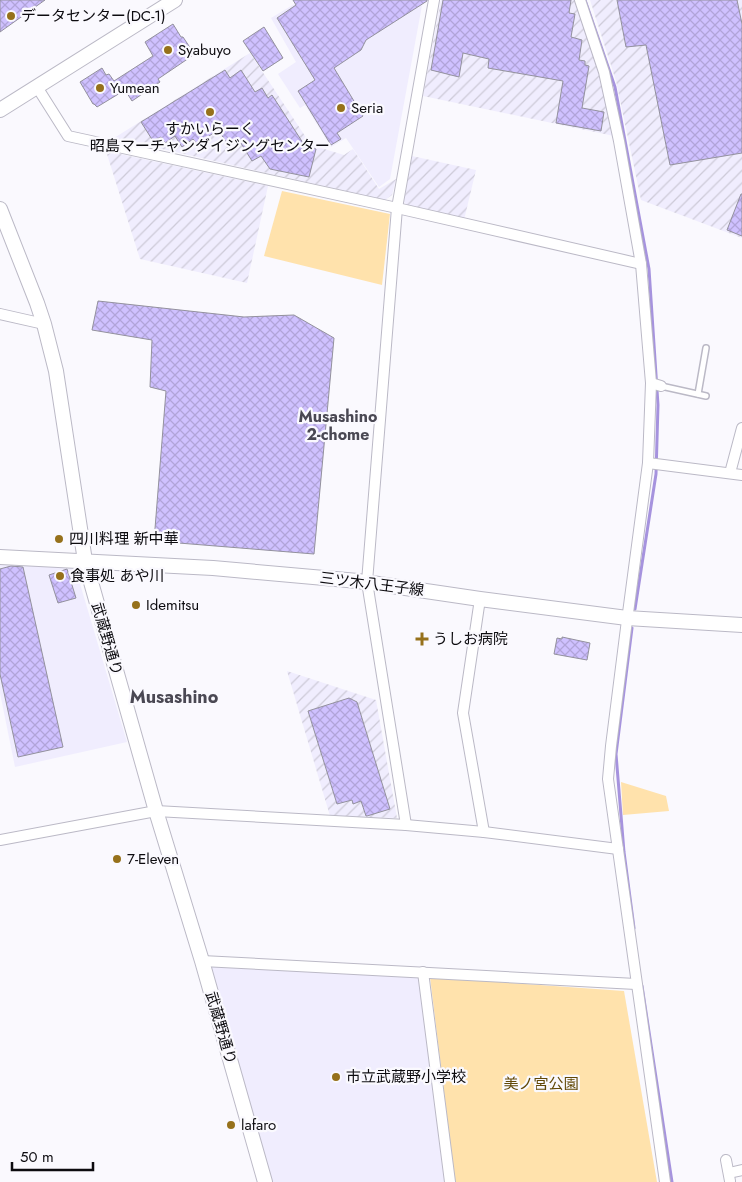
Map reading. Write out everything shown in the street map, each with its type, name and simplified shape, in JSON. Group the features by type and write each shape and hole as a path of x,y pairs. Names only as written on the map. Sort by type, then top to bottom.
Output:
{"street":[{"path":"0,110 175,0"},
{"path":"406,825 367,582 397,208 434,0"},
{"path":"580,0 604,72 619,140 641,264 655,384 653,464 627,618 608,779 664,1182"},
{"path":"37,87 68,136 641,264"},
{"name":"武蔵野通り","path":"0,209 44,324 56,371 85,561 265,1182"},
{"path":"0,314 44,324"},
{"path":"730,473 742,428"},
{"path":"653,464 742,475"},
{"name":"三ツ木八王子線","path":"0,557 213,568 367,582 627,618 742,625"},
{"path":"480,599 463,714 484,832"},
{"path":"0,840 156,811 406,825 484,832 618,849"},
{"path":"202,961 636,984"},
{"path":"423,972 450,1182"},
{"path":"726,1160 730,1177 742,1170"}],"lane":[{"path":"698,394 706,348"},
{"path":"655,384 706,396"}],"shaded area":[{"path":"301,0 423,0 390,179 379,187 346,138 331,147 305,105 300,108 278,74 296,62 271,18"},
{"path":"441,0 575,0 597,66 614,136 423,96"},
{"path":"590,0 742,0 742,238 641,200 616,81"},
{"path":"250,53 311,145 344,155 353,149 379,189 396,179 392,195 385,200 114,138"},
{"path":"106,151 268,186 247,283 140,259"},
{"path":"412,156 476,170 464,220 410,209 404,202"},
{"path":"0,564 75,567 127,742 15,767 0,693"},
{"path":"287,671 376,700 397,818 330,816"},
{"name":"市立武蔵野小学校","path":"202,961 423,972 450,1182 265,1182"}],"green space":[{"path":"282,191 390,214 382,285 264,256"},
{"path":"621,782 666,796 669,811 623,815"},
{"name":"美ノ宮公園","path":"430,977 624,991 657,1182 455,1182"}],"building":[{"name":"データセンター(DC-1)","path":"0,0 45,0 0,32"},
{"path":"293,0 427,0 366,40 361,50 334,68 363,116 337,133 341,139 331,145 298,91 315,80 277,18 296,5"},
{"path":"443,0 571,0 569,13 575,14 571,37 582,40 579,60 585,61 585,65 589,66 582,108 604,112 601,131 556,123 563,81 488,68 489,59 463,53 459,77 431,70"},
{"path":"617,0 737,0 742,24 742,153 670,165 646,45 626,47"},
{"path":"173,24 193,52 192,56 158,79 160,82 132,101 125,90 97,107 93,104 80,82 102,68 106,75 109,74 114,81 153,56 145,42"},
{"path":"264,27 283,58 263,71 243,41"},
{"path":"225,70 230,78 241,70 255,92 262,88 268,98 272,95 305,146 316,149 309,177 270,169 261,156 252,161 239,140 229,146 218,130 197,144 193,139 182,147 175,136 165,143 161,137 153,141 141,122"},
{"path":"742,194 742,236 727,230"},
{"path":"98,301 244,317 294,315 334,338 314,554 154,541 166,391 150,387 152,340 92,330"},
{"path":"11,566 23,567 63,747 18,757 0,674 0,569"},
{"path":"67,569 76,598 58,603 49,575"},
{"path":"562,637 590,643 587,660 554,654 557,638 562,639"},
{"path":"349,698 357,702 390,809 367,816 361,801 353,804 352,800 337,804 308,711"}],"waterway":[{"path":"585,0 615,87 649,269 658,405 656,474 635,609"},
{"path":"632,628 616,754 624,852 634,928"},
{"path":"642,986 672,1182"}],"place":[{"name":"データセンター(DC-1)","path":"11,16"},
{"name":"Syabuyo","path":"168,50"},
{"name":"Yumean","path":"100,88"},
{"name":"Seria","path":"341,108"},
{"name":"すかいらーく 昭島マーチャンダイジングセンター","path":"210,112"},
{"name":"四川料理 新中華","path":"59,539"},
{"name":"食事処 あや川","path":"60,576"},
{"name":"Idemitsu","path":"136,605"},
{"name":"うしお病院","path":"422,639"},
{"name":"7-Eleven","path":"117,859"},
{"name":"市立武蔵野小学校","path":"336,1077"},
{"name":"lafaro","path":"231,1125"}],"district":[{"name":"Musashino 2-chome","path":"338,425"},
{"name":"Musashino","path":"174,697"}]}
